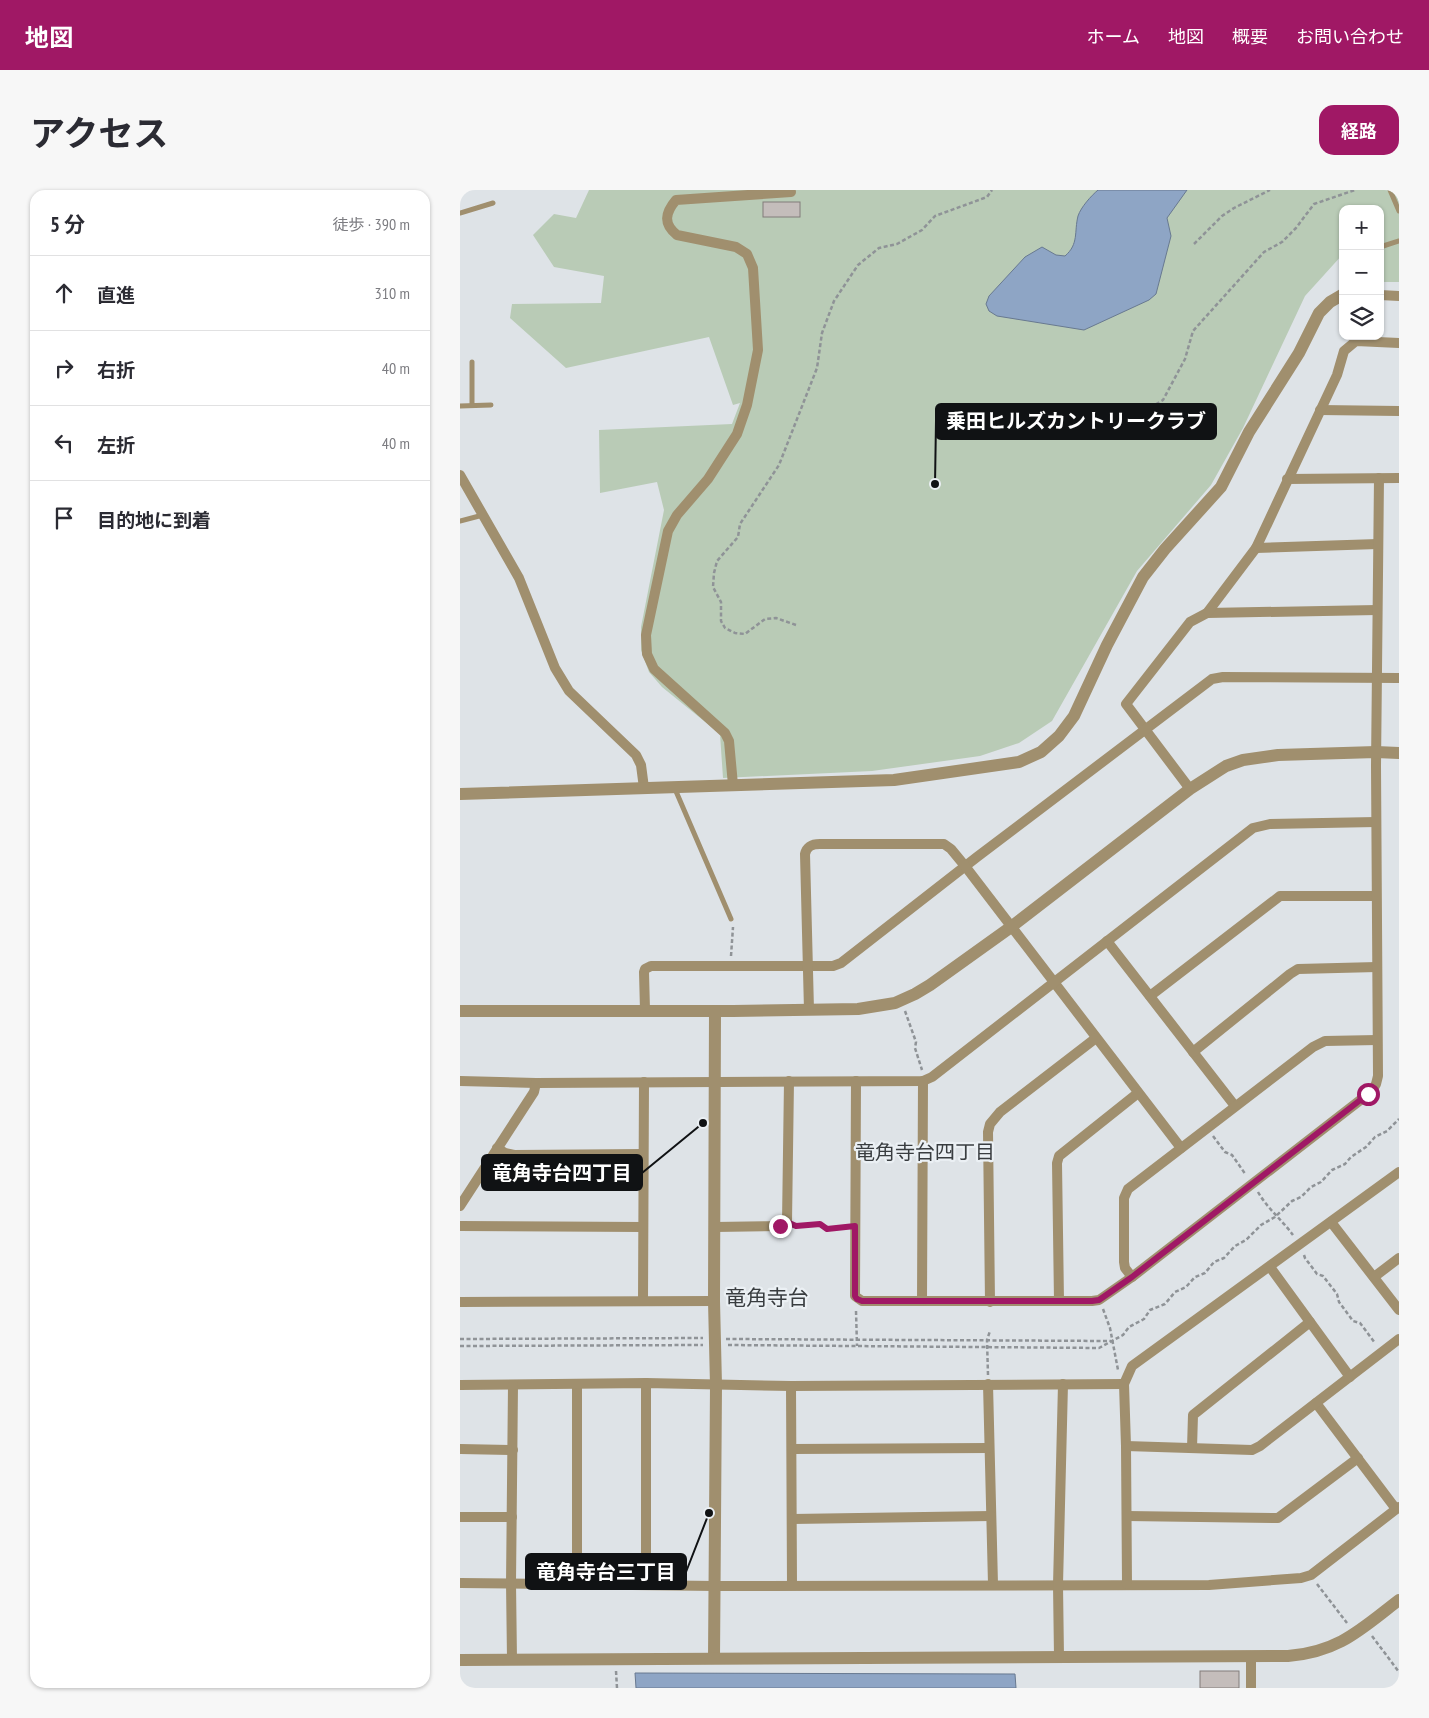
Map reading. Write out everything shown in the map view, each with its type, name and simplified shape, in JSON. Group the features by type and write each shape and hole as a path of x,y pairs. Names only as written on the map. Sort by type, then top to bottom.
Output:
{"street":[{"path":"733,785 729,741 725,733 654,669 648,654 646,635 668,531 677,515 708,479 737,434 746,405 758,350 753,268 747,254 736,247 677,235 670,229 667,220 670,207 676,200 791,192"},
{"path":"1384,295 1399,296"},
{"path":"460,794 894,780 1019,762 1040,752 1059,736 1074,716 1107,646 1143,578 1165,549 1221,487 1249,432 1299,353 1319,313 1330,302 1339,297"},
{"path":"1190,789 1126,704 1190,622 1207,612 1256,548 1336,375 1344,352 1356,341 1399,343"},
{"path":"1320,410 1399,411"},
{"path":"460,475 519,578 555,668 570,691 636,755 641,765 644,788"},
{"path":"856,1081 855,1296 862,1301 990,1302 1099,1300 1132,1277 1372,1091 1378,1076 1376,752 1379,478"},
{"path":"1287,479 1399,478"},
{"path":"1256,548 1378,544"},
{"path":"1207,612 1377,610"},
{"path":"645,1010 644,972 645,969 652,966 833,966 841,963 1145,729 1206,683 1217,678 1399,678"},
{"path":"460,1011 809,1010 873,1007 895,1003 930,985 1011,927 1190,789 1226,766 1249,758 1278,755 1399,753"},
{"path":"460,1081 924,1081 932,1077 1253,828 1270,824 1376,822"},
{"path":"809,1010 805,854 810,846 820,844 944,844 951,849 965,866 1180,1148"},
{"path":"1150,996 1280,896 1376,896"},
{"path":"1108,941 1235,1106"},
{"path":"1193,1052 1290,974 1298,970 1377,967"},
{"path":"714,1658 716,1385 714,1301 715,1011"},
{"path":"990,1302 988,1132 990,1124 1000,1112 1096,1038"},
{"path":"1132,1277 1125,1268 1124,1262 1125,1193 1128,1189 1319,1043 1377,1040"},
{"path":"715,1227 780,1226 787,1222 789,1081"},
{"path":"922,1301 924,1081"},
{"path":"460,1206 534,1092 536,1082"},
{"path":"643,1301 644,1082"},
{"path":"1059,1301 1057,1162 1059,1156 1138,1092"},
{"path":"497,1148 504,1153 514,1155 643,1154"},
{"path":"1127,1584 1124,1384 1132,1366 1399,1172"},
{"path":"1331,1222 1399,1310"},
{"path":"460,1226 643,1227"},
{"path":"1374,1278 1399,1258"},
{"path":"1270,1267 1350,1377"},
{"path":"460,1302 714,1301"},
{"path":"1192,1448 1193,1415 1310,1322"},
{"path":"1126,1446 1252,1450 1260,1446 1399,1339"},
{"path":"460,1385 646,1383 791,1386 1124,1384"},
{"path":"646,1383 646,1585"},
{"path":"512,1660 513,1384"},
{"path":"577,1384 577,1584"},
{"path":"988,1384 993,1584"},
{"path":"1059,1657 1058,1585 1063,1384"},
{"path":"791,1386 792,1584"},
{"path":"460,1583 715,1586 792,1584 1209,1585 1300,1578 1311,1575 1398,1508 1316,1403"},
{"path":"792,1449 989,1448"},
{"path":"460,1449 513,1450"},
{"path":"1127,1516 1278,1518 1358,1458"},
{"path":"792,1518 990,1516"},
{"path":"460,1517 512,1517"},
{"path":"460,1660 1251,1657 1301,1655 1322,1651 1341,1643 1399,1600"},
{"path":"1251,1657 1251,1688"}],"lane":[{"path":"1390,190 1399,211"},
{"path":"460,214 493,203"},
{"path":"1384,246 1399,241"},
{"path":"472,362 472,406"},
{"path":"460,406 491,405"},
{"path":"460,521 484,515"},
{"path":"674,786 732,922"}],"path":[{"path":"796,625 776,618 765,620 745,634 735,633 725,628 721,621 721,602 713,587 717,560 738,537 740,524 779,465 817,368 822,333 834,301 858,265 879,248 897,244 922,230 935,216 987,197 992,190"},
{"path":"1194,244 1222,216 1270,190"},
{"path":"1128,421 1163,400 1185,359 1193,331 1264,252 1282,242 1296,228 1314,204 1355,190"},
{"path":"730,959 732,922"},
{"path":"905,1010 916,1042 915,1048 924,1081"},
{"path":"725,1345 1099,1348 1124,1335 1129,1327 1144,1319 1150,1310 1165,1304 1175,1292 1186,1287 1196,1277 1205,1274 1214,1262 1224,1258 1234,1246 1246,1240 1261,1225 1275,1217 1292,1201 1301,1197 1336,1168 1345,1164 1350,1156 1366,1147 1374,1137 1387,1131 1399,1119"},
{"path":"787,1222 796,1226 820,1224 827,1229 855,1226"},
{"path":"857,1299 857,1346"},
{"path":"1099,1300 1110,1328 1119,1374"},
{"path":"988,1384 987,1340 990,1331"},
{"path":"460,1339 707,1338"},
{"path":"725,1339 1112,1341"},
{"path":"460,1346 707,1345"},
{"path":"1311,1575 1350,1626"},
{"path":"1369,1633 1399,1672"},
{"path":"616,1660 617,1688"}],"green space":[{"path":"589,190 1399,190 1399,282 1384,282 1384,205 1339,205 1339,258 1305,296 1243,428 1211,485 1137,571 1052,721 1019,743 980,756 872,771 723,778 720,734 662,687 649,672 641,650 641,627 664,510 657,482 600,493 599,430 732,424 740,403 733,405 709,337 566,368 510,318 512,304 601,303 604,276 554,267 533,235 554,214 576,218"}],"water":[{"path":"1098,190 1187,190 1167,218 1171,236 1156,294 1149,300 1084,330 997,316 989,311 986,304 989,296 1025,257 1042,247 1056,255 1065,256 1074,242 1079,213 1086,202"},
{"path":"635,1673 1015,1674 1016,1688 636,1688"}],"building":[{"path":"763,202 800,202 800,217 763,217"},
{"path":"1200,1671 1239,1671 1239,1688 1200,1688"}],"place":[{"name":"乗田ヒルズカントリークラブ","path":"935,484"},
{"name":"竜角寺台四丁目","path":"703,1123"},
{"name":"竜角寺台三丁目","path":"709,1513"}],"district":[{"name":"竜角寺台四丁目","path":"925,1152"},
{"name":"竜角寺台","path":"767,1297"}],"route":[{"path":"780,1226 787,1222 796,1226 820,1224 827,1229 855,1226 855,1296 862,1301 990,1302 1099,1300 1220,1210 1368,1094"}]}
